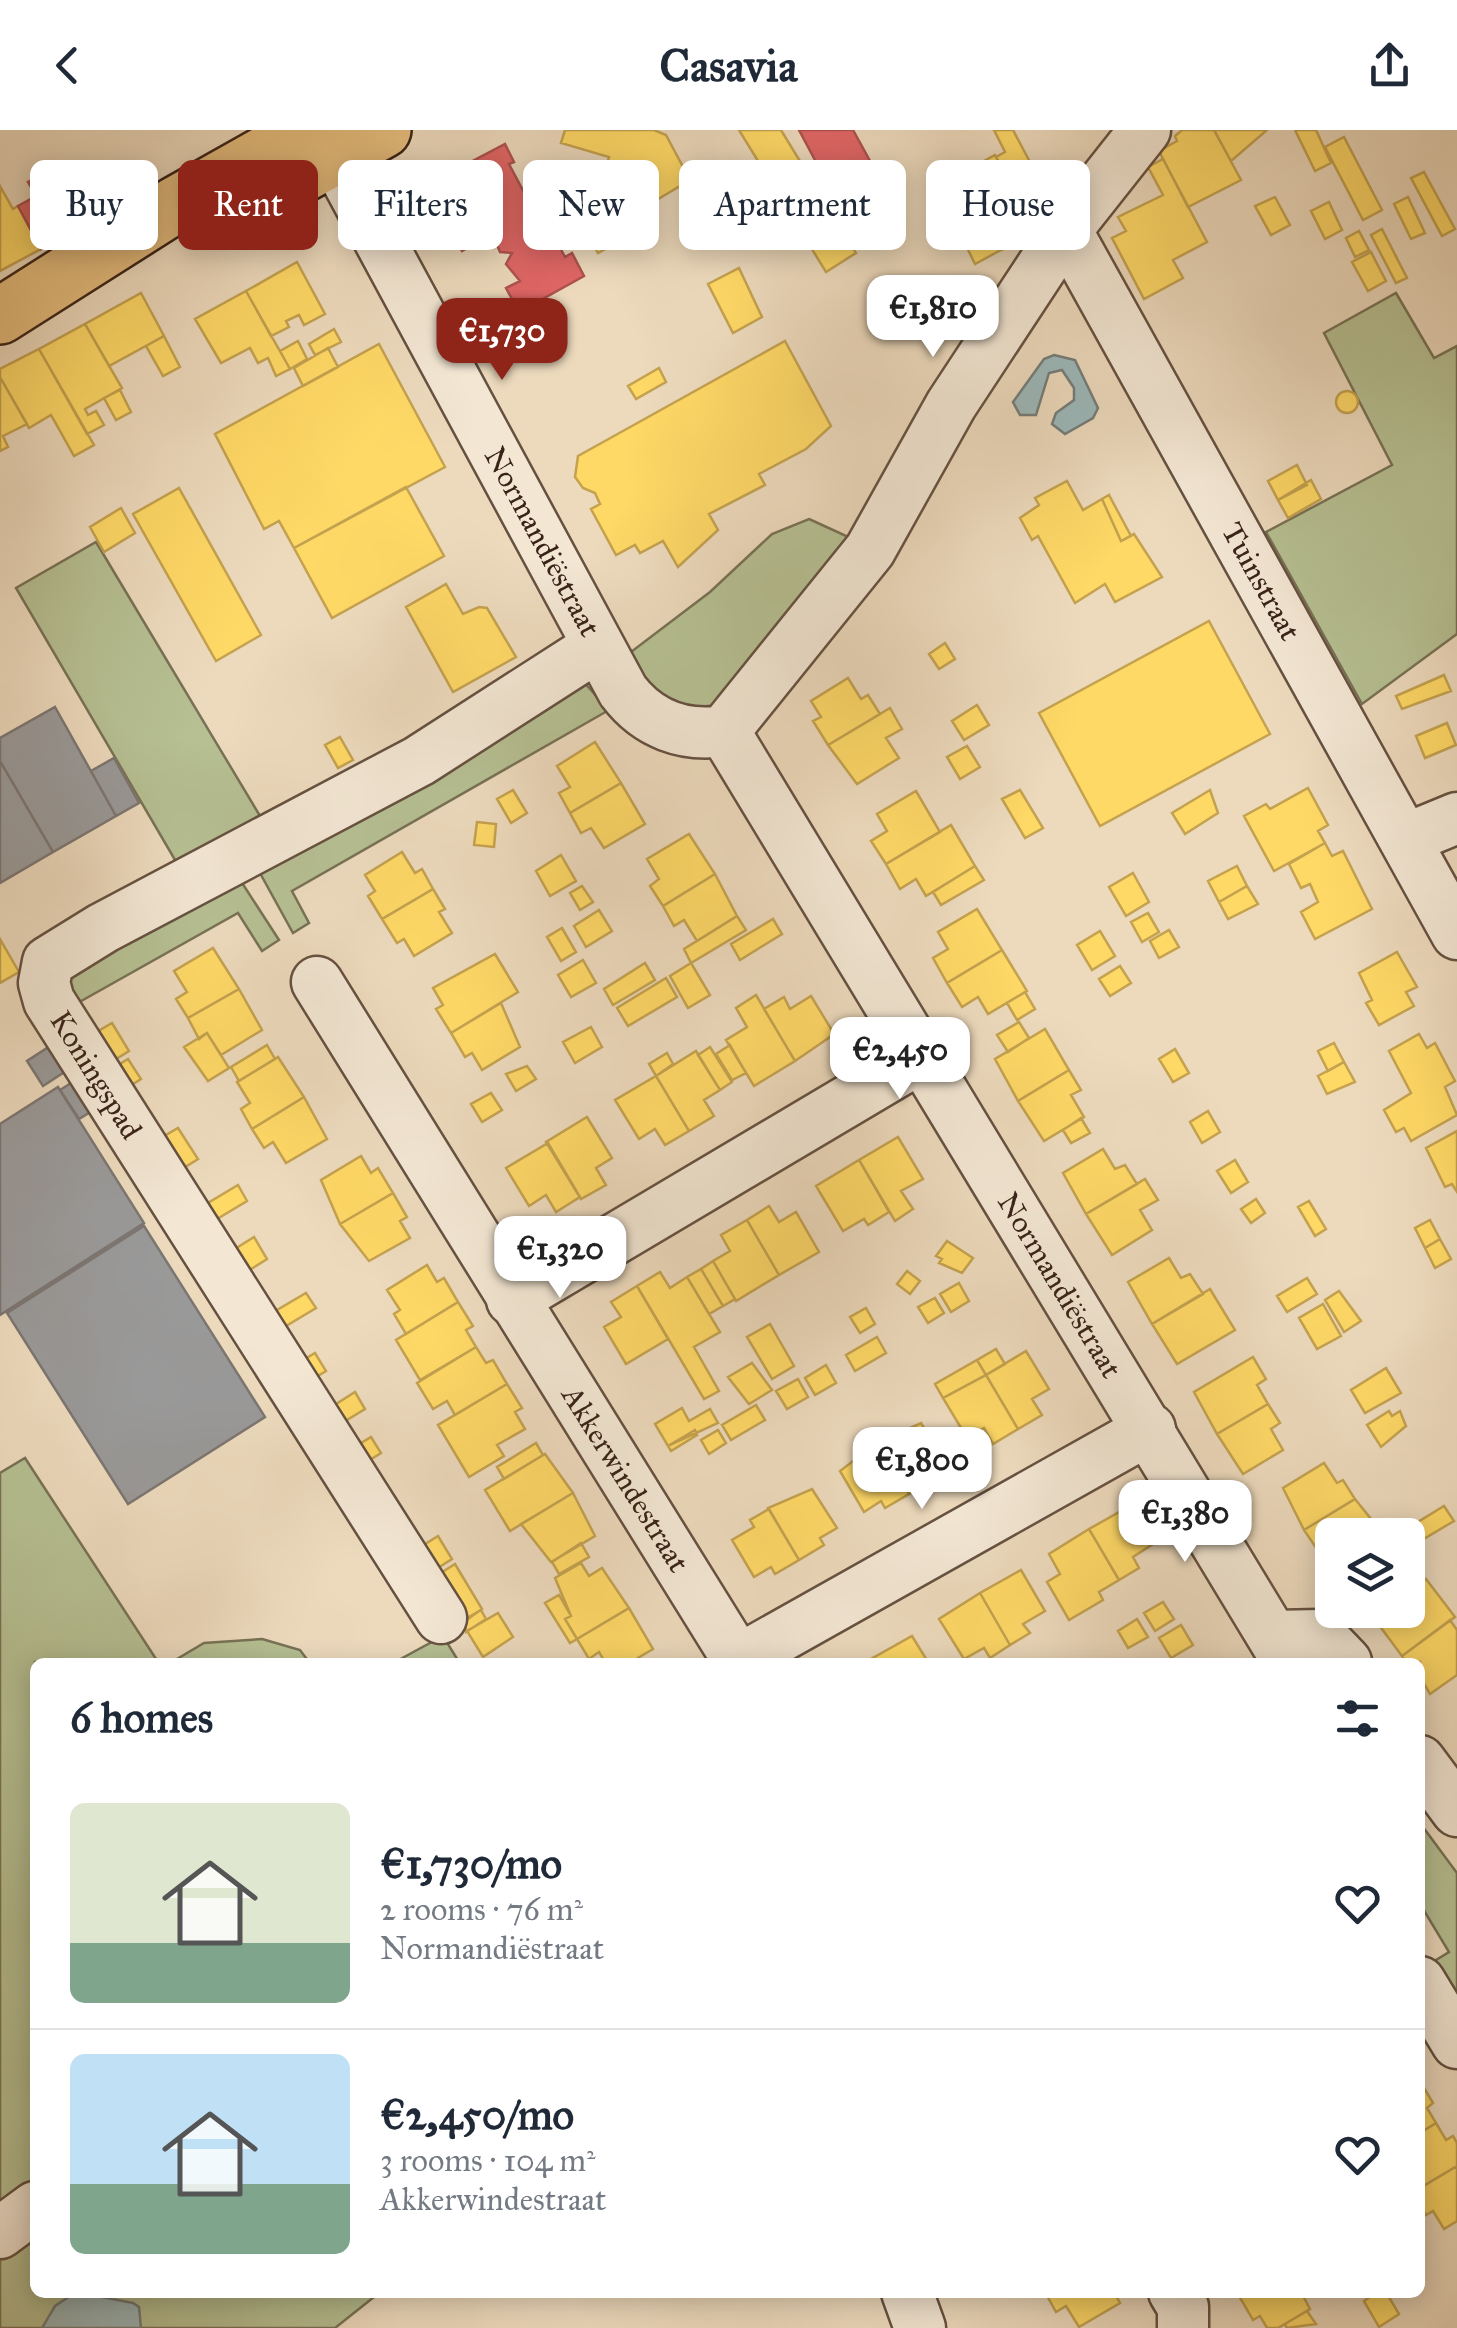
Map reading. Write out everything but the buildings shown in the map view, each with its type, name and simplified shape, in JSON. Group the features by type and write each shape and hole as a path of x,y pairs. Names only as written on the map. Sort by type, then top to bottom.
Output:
{"main road":[{"path":"0,316 103,255 234,212 321,139 382,130"}],"street":[{"path":"1090,200 1146,130"},
{"name":"Normandiëstraat","path":"321,139 635,707 659,723 696,736 724,731 1281,1649"},
{"path":"724,731 870,550 951,405 1053,250"},
{"name":"Tuinstraat","path":"1077,250 1457,934"},
{"name":"Koningspad","path":"441,1618 49,1001 44,983 48,962 103,928 418,762 598,646"},
{"path":"1406,839 1457,818"},
{"name":"Akkerwindestraat","path":"318,982 734,1658"},
{"path":"512,1300 920,1058"},
{"path":"743,1658 1150,1430"},
{"path":"1281,1649 1320,1635 1342,1658"},
{"path":"1425,1769 1457,1811"},
{"path":"1425,1990 1457,2044"},
{"path":"0,2233 30,2211"},
{"path":"909,2298 920,2328"},
{"path":"1177,2298 1182,2307 1183,2328"}],"green space":[{"path":"1396,293 1434,358 1457,346 1457,634 1362,704 1266,532 1392,465 1324,333"},
{"path":"809,519 855,540 716,718 651,696 627,655 710,592 772,534"},
{"path":"96,542 269,831 185,877 16,588"},
{"path":"580,678 609,710 292,891 309,923 293,933 255,864"},
{"path":"235,872 279,940 262,951 238,913 67,1009 65,961"},
{"path":"25,1458 155,1658 30,1658 30,2191 0,2216 0,1473"},
{"path":"443,1636 457,1658 402,1658"},
{"path":"262,1639 300,1650 306,1658 179,1658 204,1643"},
{"path":"1425,1830 1457,1873 1457,2023 1425,1971 1425,1967 1449,1952 1425,1912"},
{"path":"30,2236 30,2298 373,2298 335,2328 0,2328 0,2259"}],"water":[{"path":"1054,355 1075,360 1098,408 1093,418 1065,434 1052,424 1056,413 1074,400 1074,388 1062,370 1049,373 1036,415 1020,415 1013,402 1044,359"},
{"path":"67,2298 107,2298 133,2303 139,2307 141,2328 42,2328 55,2306"}]}
